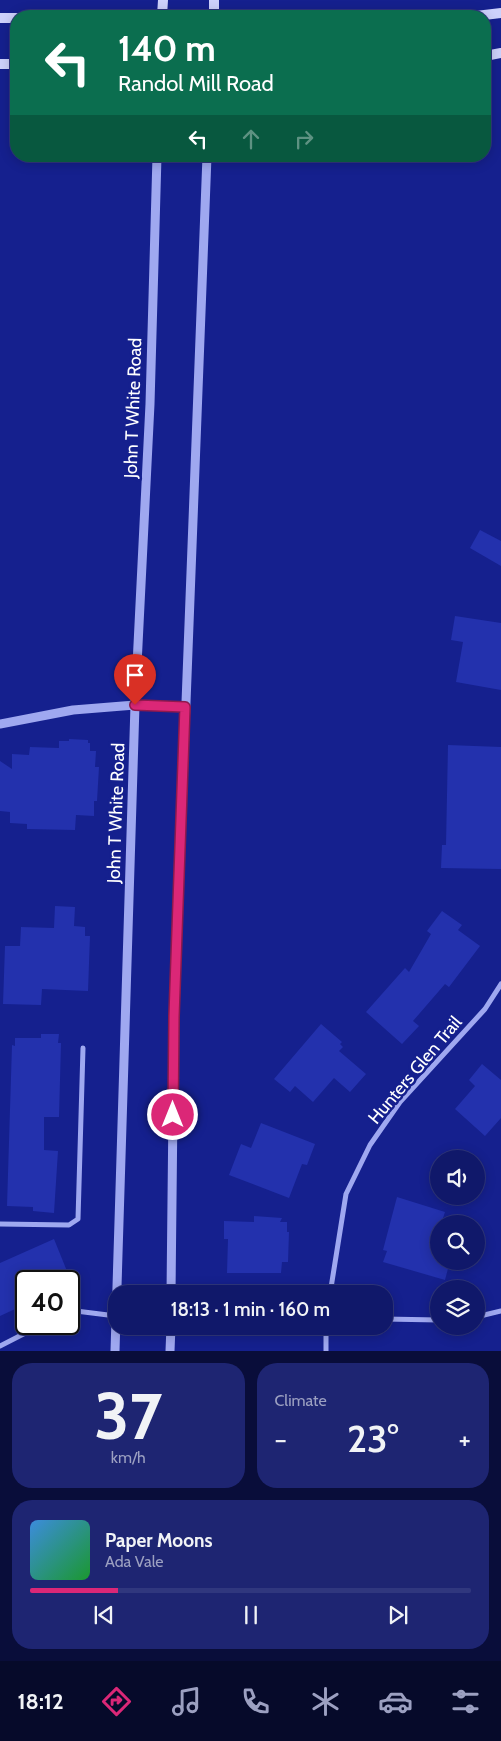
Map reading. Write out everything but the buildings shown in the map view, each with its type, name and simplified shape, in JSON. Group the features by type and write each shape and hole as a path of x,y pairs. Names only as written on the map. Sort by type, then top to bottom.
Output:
{"street":[{"name":"John T White Road","path":"117,1285 135,705 150,404 157,162"},
{"path":"172,1285 174,1016 207,162"},
{"path":"0,724 73,710 135,705 185,707"},
{"name":"Hunters Glen Trail","path":"331,1285 346,1194 370,1145 400,1102 485,1009 501,984"},
{"path":"0,1224 69,1225 78,1219 84,1048"},
{"path":"485,1315 501,1311"},
{"path":"80,1312 108,1315"},
{"path":"393,1319 430,1320"},
{"path":"0,1346 22,1335"},
{"name":"John T White Road","path":"115,1335 115,1351"},
{"path":"170,1351 171,1335"},
{"path":"326,1335 326,1351"}],"route":[{"path":"135,705 185,707 174,1016 173,1115"}]}
